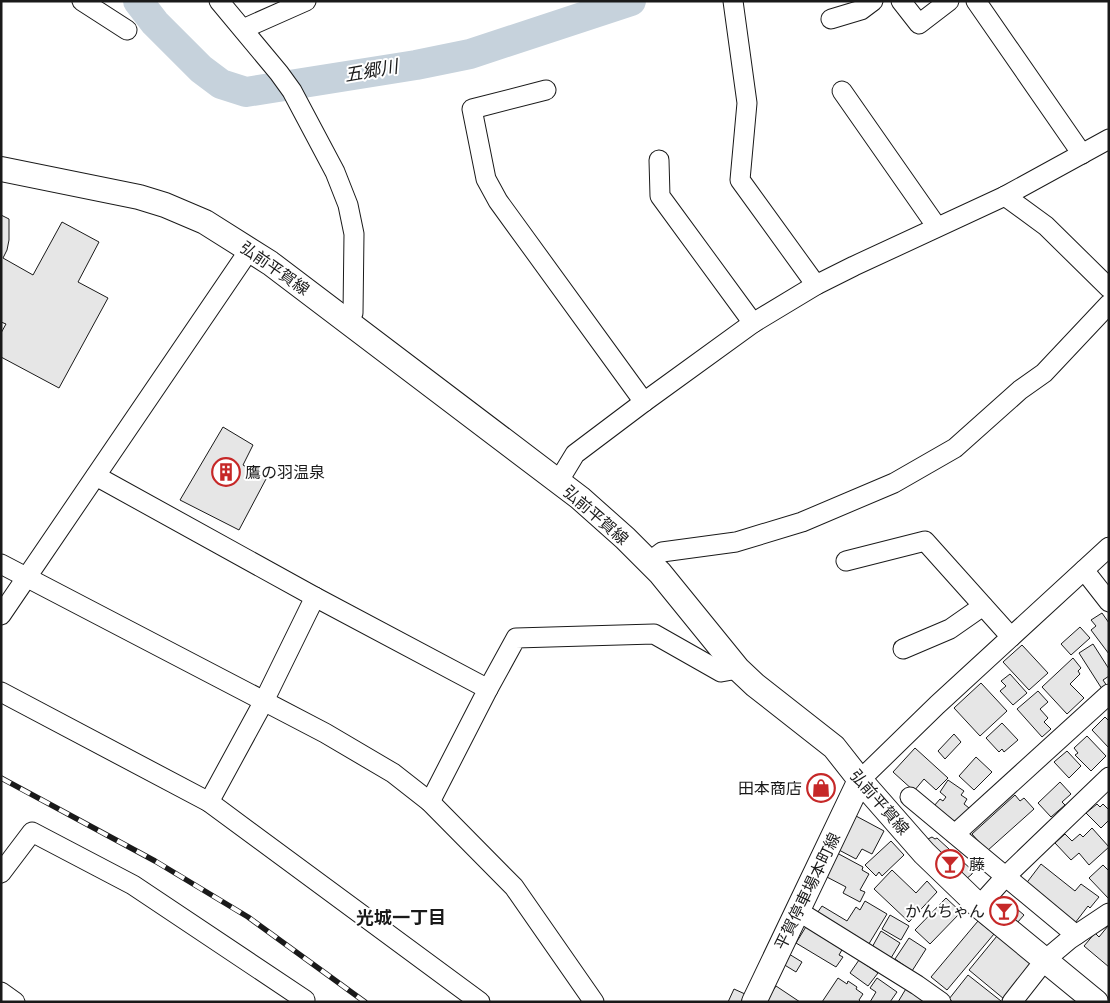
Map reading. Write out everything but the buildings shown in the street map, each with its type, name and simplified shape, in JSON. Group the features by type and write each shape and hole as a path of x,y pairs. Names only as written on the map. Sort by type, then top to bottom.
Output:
{"main road":[{"name":"弘前平賀線","path":"1,169 116,192 166,205 205,222 270,262 580,498 649,562 738,668 755,685 834,746 860,780 924,853 979,906 1096,1002"},
{"name":"平賀停車場本町線","path":"754,1002 860,780"}],"street":[{"path":"82,1 126,30"},
{"path":"219,1 292,91 335,172 348,204 354,234 352,313 348,322"},
{"path":"243,29 306,1"},
{"path":"733,1 747,103 740,180 816,285"},
{"path":"831,19 861,10 873,1"},
{"path":"902,1 919,24 949,1"},
{"path":"976,1 1082,154"},
{"path":"546,90 472,109 486,179 498,201 644,402"},
{"path":"842,91 937,227"},
{"path":"558,482 575,454 753,323 816,285 1005,196 1109,140"},
{"path":"659,160 660,196 753,323"},
{"path":"1005,196 1046,226 1109,288"},
{"path":"1,615 250,249"},
{"path":"649,562 662,552 736,542 802,522 894,483 955,448 1020,390 1044,373 1109,304"},
{"path":"96,476 315,597 488,689"},
{"path":"846,561 925,541 1011,637"},
{"path":"860,780 937,705 1109,547"},
{"path":"1,564 325,733 393,773 430,802 514,887 588,999"},
{"path":"1084,570 1109,602"},
{"path":"209,802 264,701 315,597"},
{"path":"903,649 950,629 983,606"},
{"path":"430,802 516,638 654,634 721,672 738,668"},
{"path":"1,692 209,802 480,1002"},
{"path":"955,834 1109,694"},
{"path":"979,906 1006,876 1109,777"},
{"path":"910,796 1076,935"},
{"path":"1,873 32,832 133,885 305,1000 303,1002"},
{"path":"798,911 941,1002"},
{"path":"1012,1002 1045,960 1076,935 1109,913"},
{"path":"1,992 15,1002"}],"waterway":[{"name":"五郷川","path":"138,1 155,23 201,69 221,84 246,92 416,65 470,54 631,1"}],"railway":[{"path":"1,778 155,861 248,917 365,1002"}],"place":[{"name":"鷹の羽温泉","path":"226,472"},
{"name":"田本商店","path":"821,788"},
{"name":"藤","path":"950,864"},
{"name":"かんちゃん","path":"1004,911"}],"district":[{"name":"光城一丁目","path":"401,918"}]}
